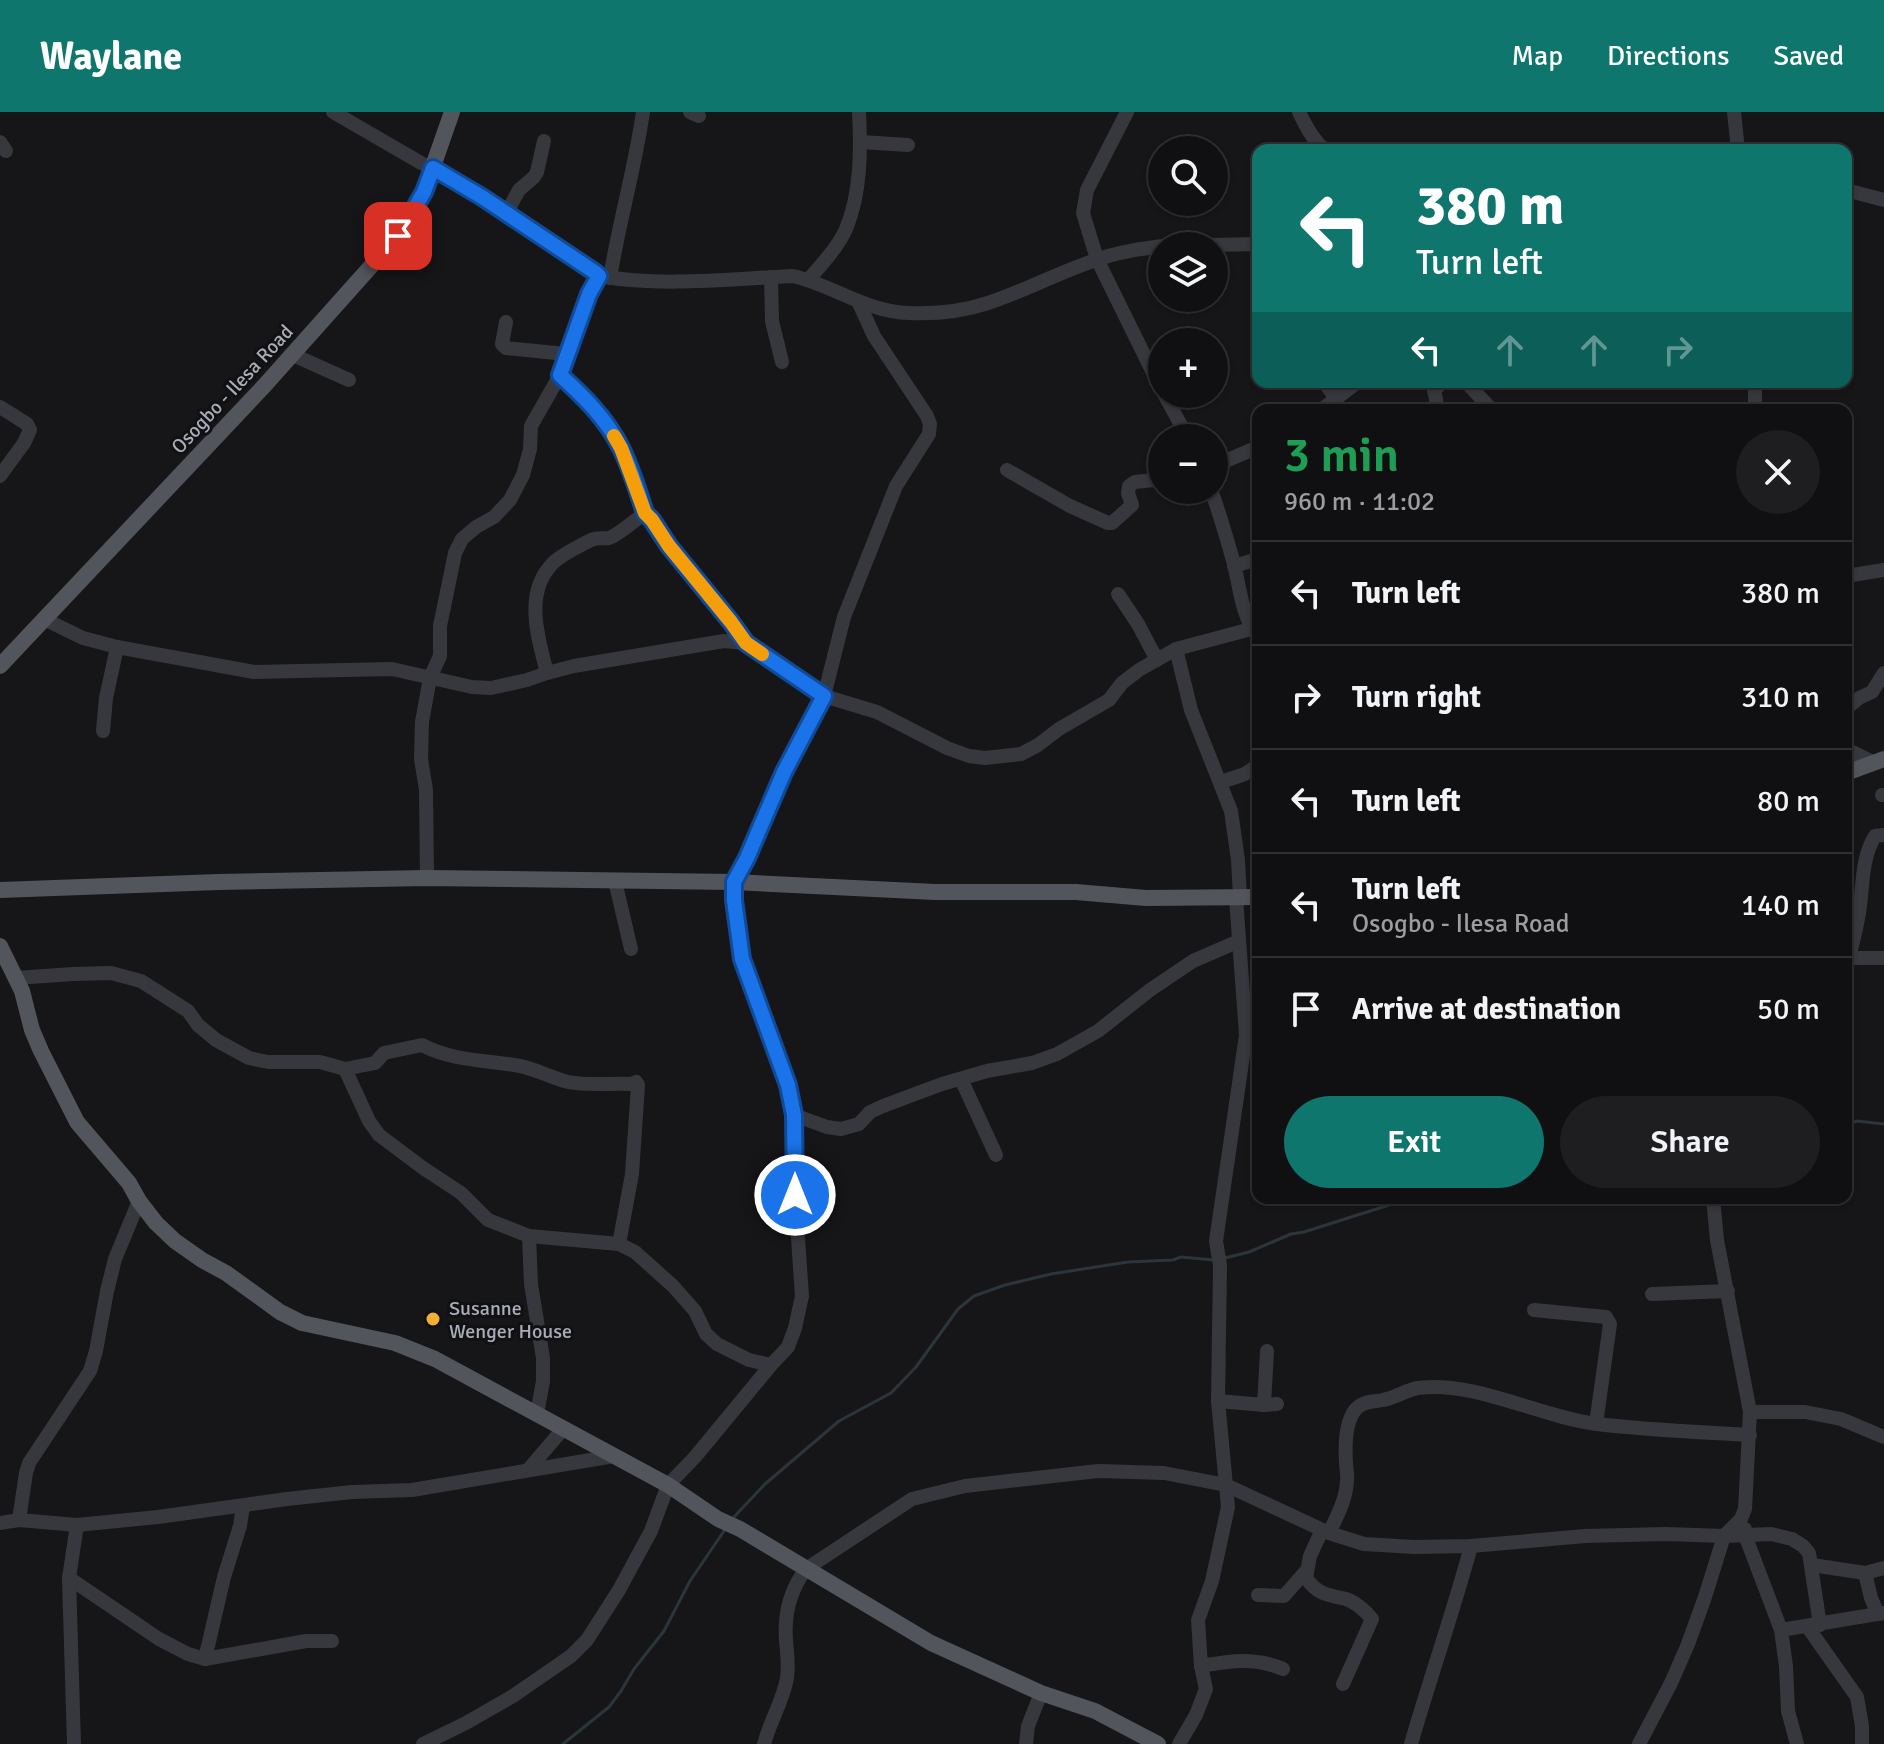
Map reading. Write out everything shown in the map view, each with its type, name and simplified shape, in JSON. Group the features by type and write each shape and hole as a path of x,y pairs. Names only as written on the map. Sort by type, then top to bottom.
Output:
{"main road":[{"name":"Osogbo - Ilesa Road","path":"0,666 265,385 398,236 424,192 452,112"},
{"path":"1852,771 1879,760"},
{"path":"0,890 427,878 734,882 935,892 1076,892 1146,898 1252,897"},
{"path":"0,946 22,991 32,1030 60,1093 77,1122 129,1183 156,1223 202,1260 226,1273 280,1312 302,1323 395,1343 435,1359 668,1485 718,1519 740,1529 931,1643 1041,1693 1095,1711 1158,1744"}],"street":[{"path":"333,112 443,173 604,277 656,282 793,276 809,279 887,310 946,312 986,304 1097,259 1148,248"},
{"path":"427,878 422,722 430,678 440,656 440,626 455,553 462,539 494,517 510,500 523,475 530,449 531,426 560,375 589,294 604,277 636,158 643,112"},
{"path":"809,279 845,230 859,175 859,112"},
{"path":"1127,112 1087,190 1083,213 1097,259 1148,362"},
{"path":"1299,112 1318,144"},
{"path":"1734,112 1737,144"},
{"path":"506,214 519,190 537,172 544,141"},
{"path":"861,142 908,145"},
{"path":"1852,192 1884,200"},
{"path":"1228,245 1252,244"},
{"path":"771,277 772,321 782,362"},
{"path":"423,1744 513,1696 571,1656 587,1640 651,1531 668,1485 788,1347 795,1328 802,1296 795,1195 794,1115 788,1085 742,959 734,882 784,772 824,696 844,617 896,486 929,434 927,416 874,336 858,301"},
{"path":"506,322 502,344 506,348 566,354"},
{"path":"291,354 349,380"},
{"path":"560,375 606,423 621,448 645,513 746,643 824,696 877,712 947,748 985,758 1021,754 1109,700 1122,683 1139,670 1176,649 1252,633"},
{"path":"1328,388 1336,398"},
{"path":"1328,404 1350,388"},
{"path":"1472,388 1486,404"},
{"path":"0,407 27,424 30,430 0,476"},
{"path":"1228,460 1252,450"},
{"path":"1007,470 1070,506 1108,523 1132,505 1129,486 1148,481"},
{"path":"1216,504 1242,603 1252,628"},
{"path":"547,673 534,605 541,578 555,560 599,537 610,538 645,513"},
{"path":"1234,566 1252,561"},
{"path":"1852,575 1884,570"},
{"path":"1118,594 1157,660"},
{"path":"44,619 83,638 117,647 254,672 392,669 472,687 491,688 574,666 724,641 746,643"},
{"path":"103,731 106,698 117,647"},
{"path":"1176,649 1191,710 1231,811 1238,860 1239,941 1251,995 1216,1241 1220,1265 1218,1401 1228,1507 1219,1555 1198,1620 1206,1689 1196,1715 1179,1744"},
{"path":"1852,704 1872,692 1884,673"},
{"path":"1852,751 1879,760"},
{"path":"1221,782 1252,769"},
{"path":"1852,940 1860,910 1863,872 1870,843 1875,836 1884,835"},
{"path":"1852,871 1863,872"},
{"path":"615,881 631,949"},
{"path":"794,1115 841,1129 859,1124 870,1112 883,1106 987,1071 1032,1063 1057,1054 1098,1031 1193,961 1239,941"},
{"path":"1852,958 1884,958"},
{"path":"16,978 73,974 123,975 141,981 188,1011 198,1025 216,1040 249,1058 268,1062 320,1062 345,1069 375,1063 384,1053 422,1045 432,1051 466,1060 525,1067 569,1082 636,1082 632,1174 619,1244"},
{"path":"345,1069 369,1121 379,1135 461,1193 488,1220 529,1236 619,1244 635,1252 673,1286 695,1311 706,1334 717,1344 749,1360 771,1365"},
{"path":"961,1079 996,1155"},
{"path":"19,1520 29,1463 90,1371 115,1259 139,1201"},
{"path":"1714,1204 1717,1240 1750,1412 1745,1535 1781,1630 1788,1711 1797,1744"},
{"path":"529,1236 531,1284 543,1358 543,1381 537,1414"},
{"path":"1652,1294 1728,1291"},
{"path":"1534,1310 1606,1317 1608,1320 1610,1324 1596,1424"},
{"path":"1218,1401 1270,1404 1267,1351"},
{"path":"1343,1684 1372,1619 1349,1600 1329,1597 1319,1591 1306,1578 1306,1571 1310,1556 1344,1501 1348,1479 1345,1461 1347,1433 1357,1406 1416,1388 1446,1387 1490,1396 1552,1416 1596,1424 1750,1435"},
{"path":"1750,1412 1805,1412 1841,1419 1884,1437"},
{"path":"528,1470 563,1429"},
{"path":"0,1523 19,1520 77,1525 352,1492 412,1490 614,1456"},
{"path":"764,1744 785,1688 789,1662 786,1617 790,1597 806,1569 912,1499 965,1486 1098,1471 1164,1473 1226,1485 1326,1531 1364,1544 1471,1546 1585,1536 1666,1534 1771,1534 1792,1539 1809,1553 1813,1626 1857,1697 1862,1744"},
{"path":"205,1659 243,1506"},
{"path":"1639,1744 1688,1644 1724,1536 1741,1519 1745,1509"},
{"path":"74,1744 69,1578 77,1525"},
{"path":"1411,1744 1471,1546"},
{"path":"1812,1565 1865,1573 1884,1568"},
{"path":"1258,1595 1284,1596 1306,1571"},
{"path":"1781,1630 1881,1614 1871,1598 1865,1573"},
{"path":"69,1578 159,1639 205,1659 306,1641 332,1641"},
{"path":"1201,1666 1239,1660 1283,1669"},
{"path":"1026,1744 1028,1726 1041,1693"}],"waterway":[{"path":"1852,1123 1884,1124"},
{"path":"1225,1258 1249,1252 1291,1234 1392,1204"},
{"path":"733,1518 765,1484 839,1421 891,1393 916,1367 958,1309 974,1296 1051,1274 1128,1262 1181,1257 1214,1260"},
{"path":"563,1744 609,1707 664,1631 690,1581 726,1528"}],"slow traffic":[{"path":"614,436 645,513 746,643 762,654"}],"place":[{"name":"Susanne Wenger House","path":"433,1319"}],"route":[{"path":"398,236 424,192 433,168 482,197 599,276 589,294 560,375 606,423 621,448 645,513 746,643 824,696 784,772 734,882 742,959 793,1104 795,1195"}]}
